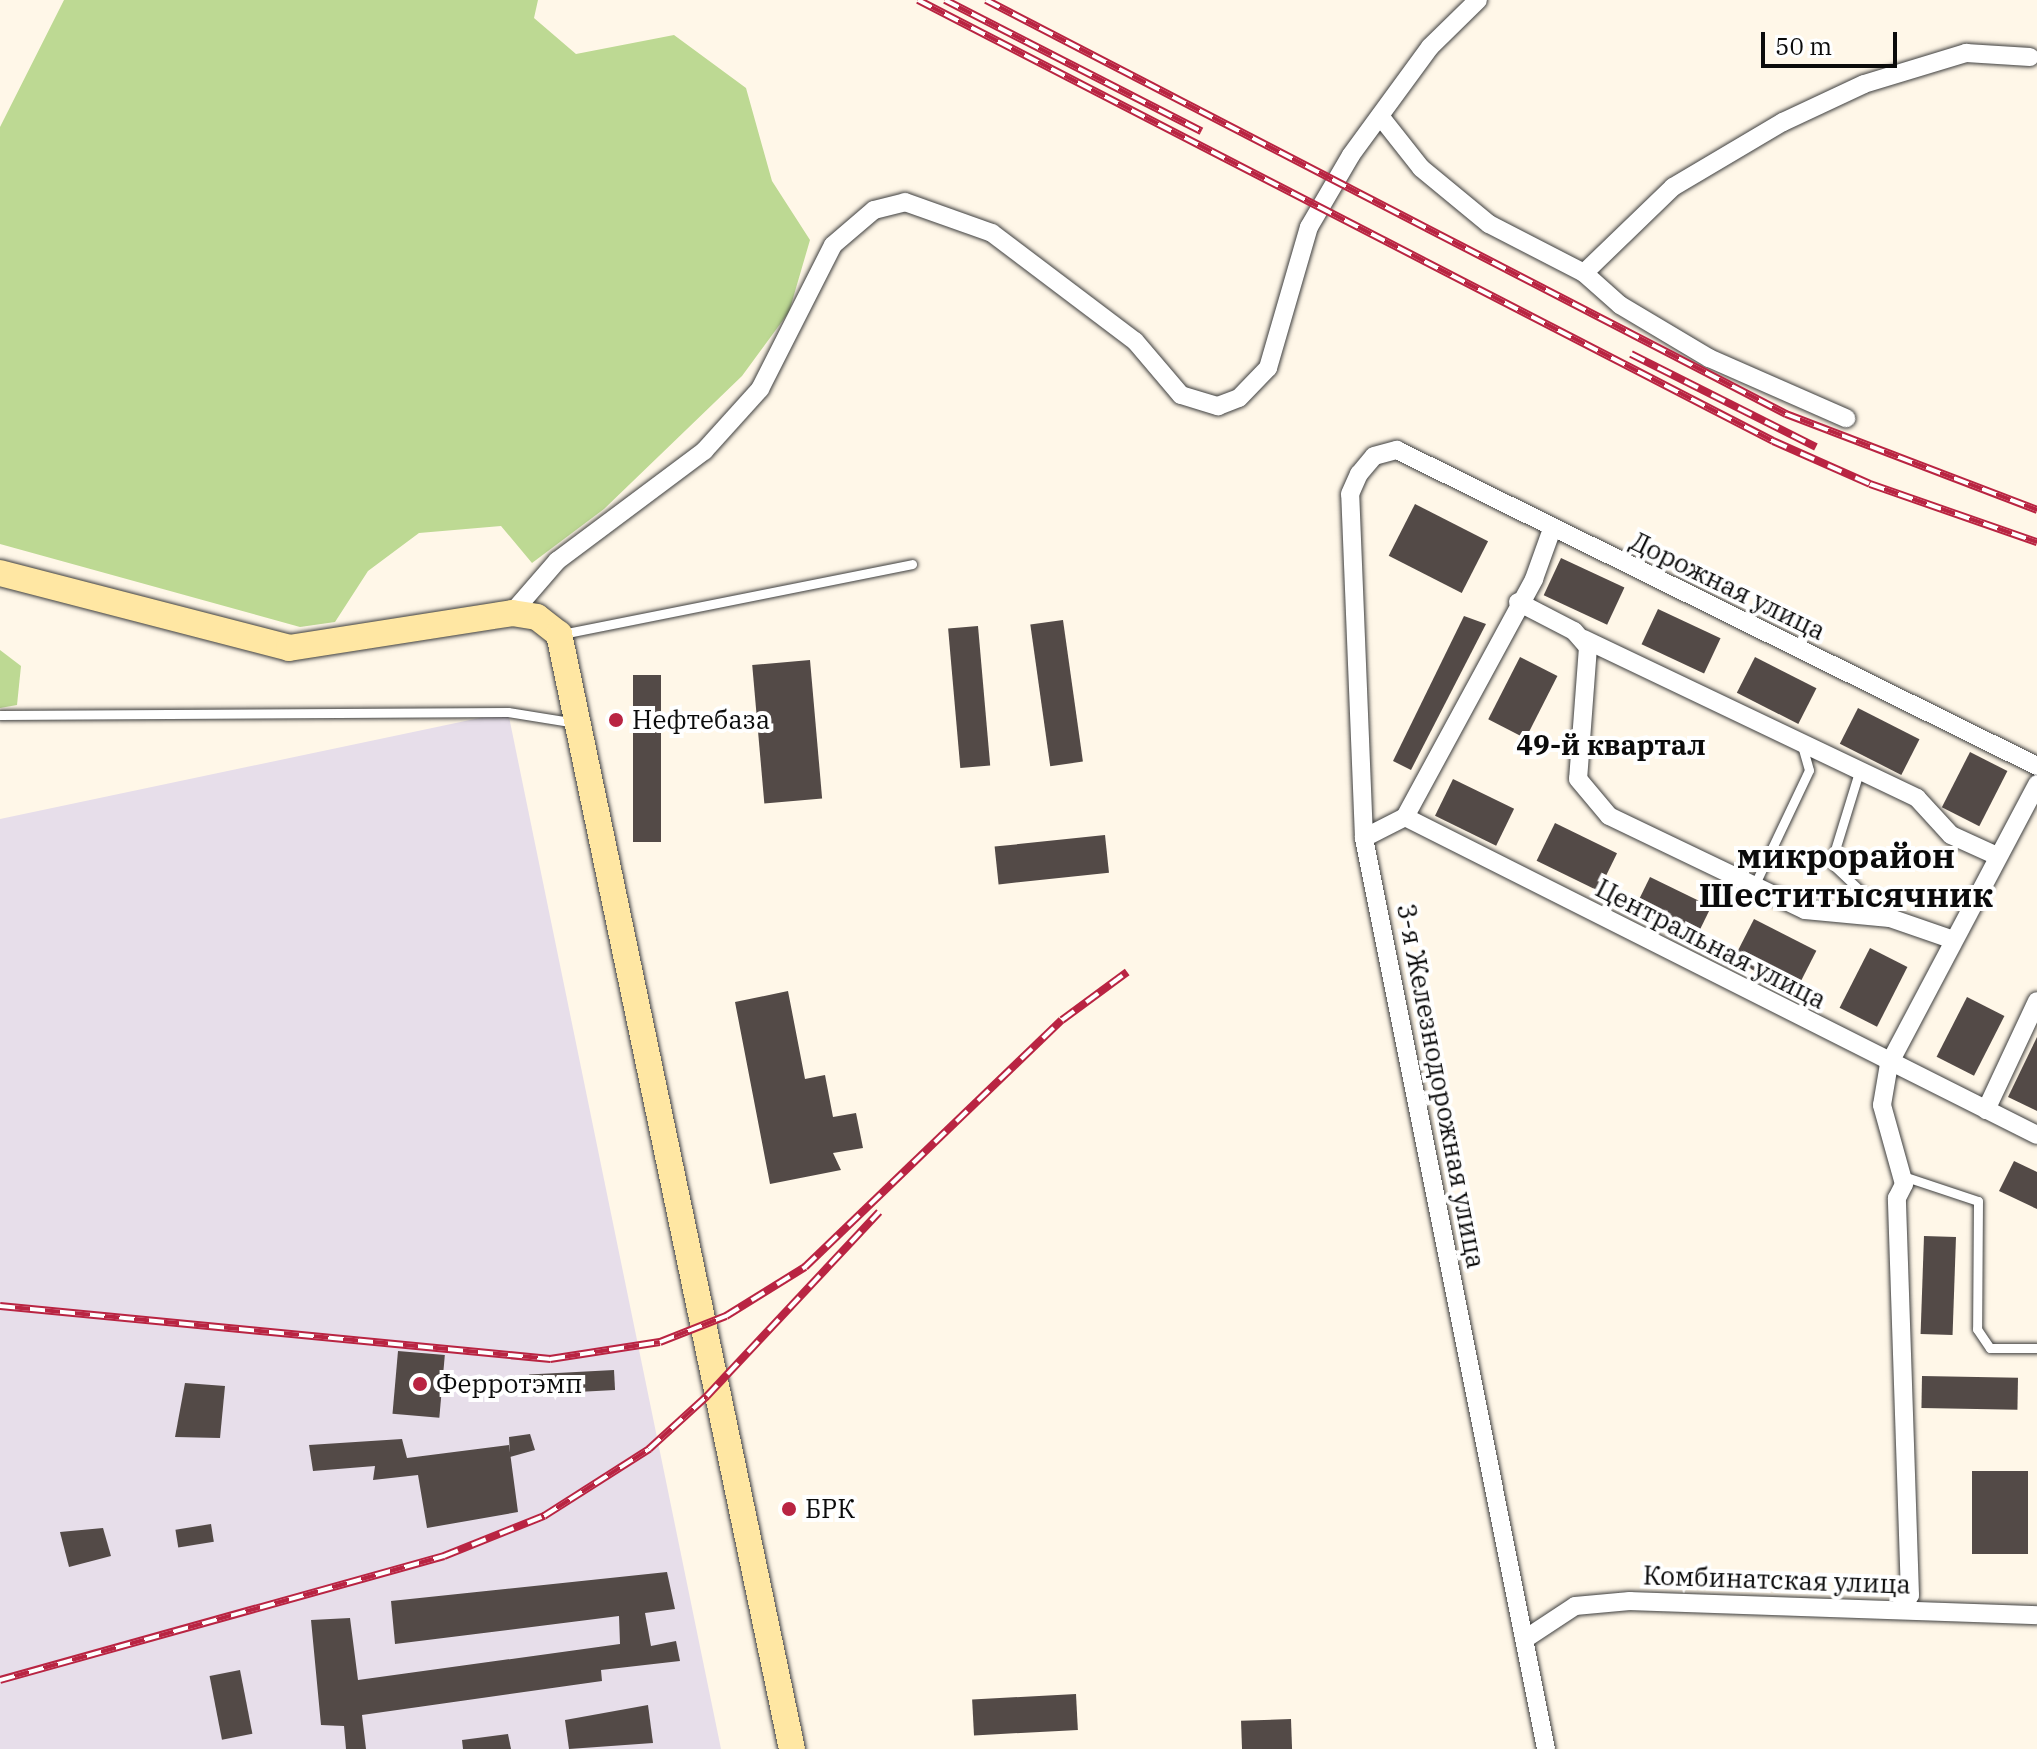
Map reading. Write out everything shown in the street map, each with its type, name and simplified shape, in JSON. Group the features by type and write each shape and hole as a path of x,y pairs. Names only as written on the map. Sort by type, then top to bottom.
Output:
{"street":[{"path":"512,613 567,552 704,451 760,389 833,245 874,210 905,202 992,233 1135,341 1181,395 1218,406 1239,398 1268,368 1309,227 1380,116 1430,47 1478,0"},
{"path":"1584,273 1673,187 1783,122 1864,84 1966,53 2030,57"},
{"path":"1380,116 1421,168 1489,224 1584,273 1620,305 1709,358 1846,418"},
{"name":"Дорожная улица","path":"1397,450 2037,766"},
{"name":"3-я Железнодорожная улица","path":"1397,450 1374,456 1350,494 1364,838 1546,1749"},
{"path":"1364,838 1405,817 1518,602 1552,529"},
{"path":"0,573 289,648 512,613 537,617 559,634 583,724 792,1749"},
{"path":"1518,602 1584,639 1917,798 1951,835 1997,856"},
{"path":"1584,639 1576,738 1584,792 1609,816 1805,910 1890,918 1951,939"},
{"path":"1898,1610 1910,1595 1897,1198 1903,1176 1883,1123 1889,1064 1951,939 2037,784"},
{"name":"Центральная улица","path":"1405,817 1889,1064 2037,1135"},
{"path":"1986,1110 2032,1024 2037,1001"},
{"name":"Комбинатская улица","path":"1525,1639 1575,1606 1630,1601 2037,1615"}],"lane":[{"path":"559,634 912,564"},
{"path":"0,715 508,712 583,724"},
{"path":"1754,886 1809,770 1801,743"},
{"path":"1859,772 1831,863 1841,880 1890,918"},
{"path":"1903,1176 1978,1201 1977,1329 1990,1348 2037,1348"}],"shaded area":[{"path":"508,712 721,1749 0,1749 0,819"}],"green space":[{"path":"64,0 538,0 534,18 576,54 674,35 746,88 772,181 810,240 789,312 742,376 604,509 532,563 501,526 419,533 368,571 335,622 300,627 0,544 0,127"},
{"path":"0,650 21,666 17,705 0,708"}],"building":[{"path":"1415,504 1488,541 1462,593 1389,556"},
{"path":"1561,558 1624,588 1607,625 1544,595"},
{"path":"1658,609 1721,638 1704,674 1642,644"},
{"path":"1464,616 1486,624 1411,770 1393,761"},
{"path":"1063,620 1083,762 1050,766 1030,625"},
{"path":"978,626 990,765 960,768 948,629"},
{"path":"1520,657 1557,676 1526,738 1488,719"},
{"path":"1755,657 1816,688 1798,724 1737,693"},
{"path":"810,660 822,798 764,804 752,665"},
{"path":"633,675 661,675 661,842 633,842"},
{"path":"1858,708 1919,739 1901,775 1840,744"},
{"path":"1970,752 2007,771 1979,826 1942,807"},
{"path":"1453,779 1514,809 1496,846 1435,816"},
{"path":"1555,823 1617,853 1599,891 1537,861"},
{"path":"1105,835 1109,873 999,884 995,847"},
{"path":"1650,877 1711,907 1694,942 1633,912"},
{"path":"1754,919 1816,951 1795,992 1733,960"},
{"path":"1870,948 1907,967 1877,1027 1840,1008"},
{"path":"788,991 805,1079 825,1075 833,1117 856,1113 863,1148 833,1153 841,1170 770,1184 735,1002"},
{"path":"1967,997 2004,1016 1974,1076 1937,1057"},
{"path":"2037,1037 2037,1111 2008,1097"},
{"path":"2014,1161 2037,1172 2037,1209 1999,1191"},
{"path":"1924,1236 1956,1237 1953,1335 1921,1334"},
{"name":"Ферротэмп","path":"398,1351 445,1355 439,1418 393,1414"},
{"path":"614,1370 615,1390 530,1394 529,1374"},
{"path":"1922,1376 2018,1378 2017,1410 1921,1408"},
{"path":"185,1383 225,1386 220,1438 175,1437"},
{"path":"530,1434 535,1450 510,1457 509,1437"},
{"path":"402,1439 407,1458 509,1445 518,1512 427,1528 418,1475 373,1480 375,1466 313,1471 309,1445"},
{"path":"1972,1471 2028,1471 2028,1554 1972,1554"},
{"path":"211,1524 214,1542 178,1547 175,1530"},
{"path":"103,1528 111,1556 69,1567 60,1532"},
{"path":"667,1572 675,1609 645,1613 651,1646 676,1641 680,1661 601,1670 602,1681 362,1715 366,1749 346,1749 344,1726 321,1725 311,1620 350,1618 358,1680 620,1644 619,1616 395,1644 391,1601"},
{"path":"240,1670 252,1734 222,1740 210,1676"},
{"path":"1076,1694 1078,1730 974,1735 972,1699"},
{"path":"648,1705 653,1743 569,1749 565,1720"},
{"path":"1291,1719 1292,1749 1242,1749 1241,1721"},
{"path":"508,1734 511,1749 463,1749 462,1740"}],"railway":[{"path":"918,0 1773,441 1870,484 2037,542"},
{"path":"945,0 1201,131"},
{"path":"986,0 1786,414 2037,510"},
{"path":"1631,354 1816,447"},
{"path":"0,1306 550,1359 660,1342 726,1316 805,1267 1062,1020 1127,972"},
{"path":"0,1680 444,1556 544,1516 649,1449 707,1396 879,1212"}],"place":[{"name":"Нефтебаза","path":"616,720"},
{"name":"Ферротэмп","path":"420,1384"},
{"name":"БРК","path":"789,1509"}],"district":[{"name":"49-й квартал","path":"1611,745"},
{"name":"микрорайон Шеститысячник","path":"1846,874"}]}
